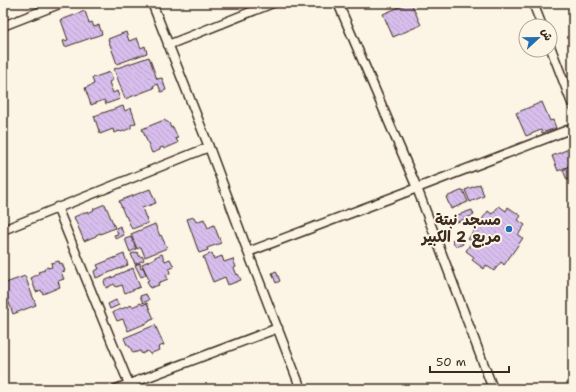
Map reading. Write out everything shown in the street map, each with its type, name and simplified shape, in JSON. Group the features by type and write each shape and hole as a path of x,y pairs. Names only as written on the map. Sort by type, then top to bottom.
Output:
{"street":[{"path":"3,26 62,3"},
{"path":"152,3 209,147 301,389"},
{"path":"168,45 273,3"},
{"path":"338,3 417,188 493,389"},
{"path":"533,3 539,18"},
{"path":"555,58 573,106"},
{"path":"248,252 573,128"},
{"path":"3,230 209,147"},
{"path":"57,207 130,386"},
{"path":"116,389 130,386 278,328"}],"building":[{"path":"411,3 421,25 393,37 383,14"},
{"path":"85,11 89,23 92,22 94,27 99,25 102,34 65,47 63,41 68,40 61,20"},
{"path":"126,32 129,41 137,38 141,48 145,46 147,53 117,64 108,39"},
{"path":"149,57 157,79 162,78 166,90 161,92 158,84 153,86 154,88 125,99 114,69"},
{"path":"110,72 113,80 109,82 113,93 117,91 120,99 106,104 104,100 91,105 85,88 94,84 92,78"},
{"path":"542,102 550,121 553,120 556,128 542,133 541,130 526,136 516,113"},
{"path":"123,106 125,111 131,108 136,123 131,125 131,128 121,132 114,133 113,129 100,134 94,116"},
{"path":"164,120 169,123 171,128 173,127 178,138 176,138 178,143 164,149 163,147 160,148 160,150 152,153 142,129"},
{"path":"571,148 573,152 573,164 558,171 552,156"},
{"path":"573,165 573,178 567,180 563,170"},
{"path":"480,184 484,196 470,202 465,190"},
{"path":"150,189 156,203 142,208 148,223 132,229 119,201"},
{"path":"463,190 468,202 451,209 446,197"},
{"path":"105,204 115,228 84,241 74,217 88,211 88,213"},
{"path":"499,206 506,211 508,207 521,216 518,220 525,225 518,235 523,238 504,265 501,262 494,271 486,265 484,269 472,260 474,257 466,251 472,241 468,239 488,211 492,214"},
{"path":"472,210 474,215 457,222 455,216"},
{"path":"194,217 196,222 204,219 208,228 214,225 221,243 207,248 208,250 199,253 187,219"},
{"path":"155,224 167,248 145,257 141,247 137,249 131,234"},
{"path":"120,226 124,235 116,239 114,235 118,234 116,228"},
{"path":"460,236 463,244 456,247 452,240"},
{"path":"131,237 136,249 130,252 125,239"},
{"path":"137,252 144,260 135,264 131,254"},
{"path":"212,253 214,259 222,256 224,262 233,259 236,267 234,268 241,280 228,285 225,277 213,282 203,257"},
{"path":"124,254 128,265 96,278 94,271 99,269 97,265"},
{"path":"162,254 165,261 170,259 174,267 169,269 170,273 166,275 168,279 158,283 159,285 150,288 147,281 149,280 142,264"},
{"path":"59,261 60,264 62,263 65,271 61,272 64,279 58,281 60,287 43,294 41,290 36,292 31,278 39,274 38,272 45,270 44,268 52,267 51,263"},
{"path":"140,263 141,268 143,267 146,275 141,277 135,265"},
{"path":"133,268 140,287 125,293 122,285 116,287 114,284 106,288 104,281"},
{"path":"276,271 280,281 276,283 272,273"},
{"path":"25,276 36,305 13,314 6,295 3,296 3,284"},
{"path":"146,294 149,300 143,303 140,296"},
{"path":"116,300 119,305 110,309 108,304"},
{"path":"141,303 142,305 147,303 154,319 128,331 123,319 117,321 113,312"},
{"path":"155,325 164,345 158,347 159,350 150,354 147,351 142,354 140,351 133,353 124,338"}],"place":[{"name":"مسجد نبتة مربع 2 الكبير","path":"509,229"}]}
